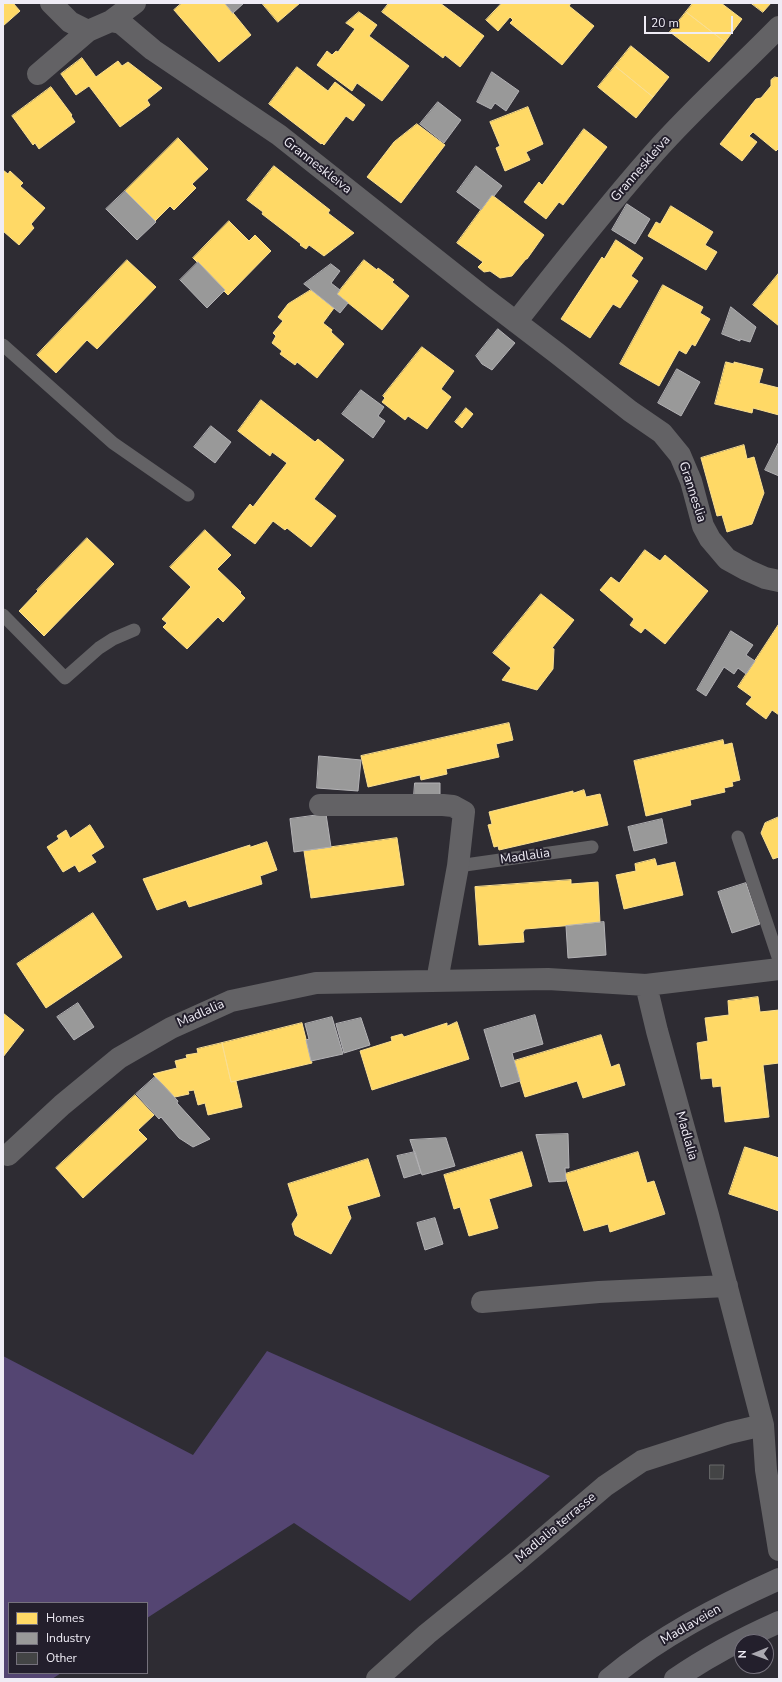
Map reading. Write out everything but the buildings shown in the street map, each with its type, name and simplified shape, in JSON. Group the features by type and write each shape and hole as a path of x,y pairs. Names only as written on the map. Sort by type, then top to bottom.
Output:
{"main road":[{"name":"Madlaveien","path":"609,1679 629,1662 691,1623 749,1592 779,1579"},
{"path":"675,1679 747,1636 779,1622"}],"street":[{"path":"50,3 70,22 88,31"},
{"path":"38,74 88,31 111,21 135,3"},
{"name":"Granneskleiva","path":"111,21 121,23 153,50 279,136 590,379"},
{"name":"Granneskleiva","path":"516,322 582,238 656,152 712,91 779,27"},
{"name":"Granneslia","path":"590,379 630,411 662,433 680,455 690,480 703,526 710,539 728,559 759,575 779,581"},
{"path":"320,805 434,805 453,806 464,812 458,866 437,981"},
{"name":"Madlalia","path":"8,1155 62,1105 120,1058 171,1028 231,1001 316,983 548,979 604,981 646,985 779,969"},
{"name":"Madlalia","path":"646,985 763,1425 766,1470 779,1550"},
{"path":"482,1302 600,1292 727,1286"},
{"name":"Madlalia","path":"763,1425 779,1455"},
{"name":"Madlalia terrasse","path":"377,1679 426,1634 517,1561 605,1486 642,1461 729,1433 763,1425"}],"lane":[{"path":"3,345 113,443 188,496"},
{"path":"3,615 65,678 98,648 113,639 134,630"},
{"path":"738,837 779,960"},
{"name":"Madlalia","path":"458,866 592,847"}],"shaded area":[{"path":"267,1351 550,1476 410,1601 294,1523 148,1617 148,1602 8,1602 8,1674 60,1674 52,1679 3,1679 3,1356 193,1455"}]}
